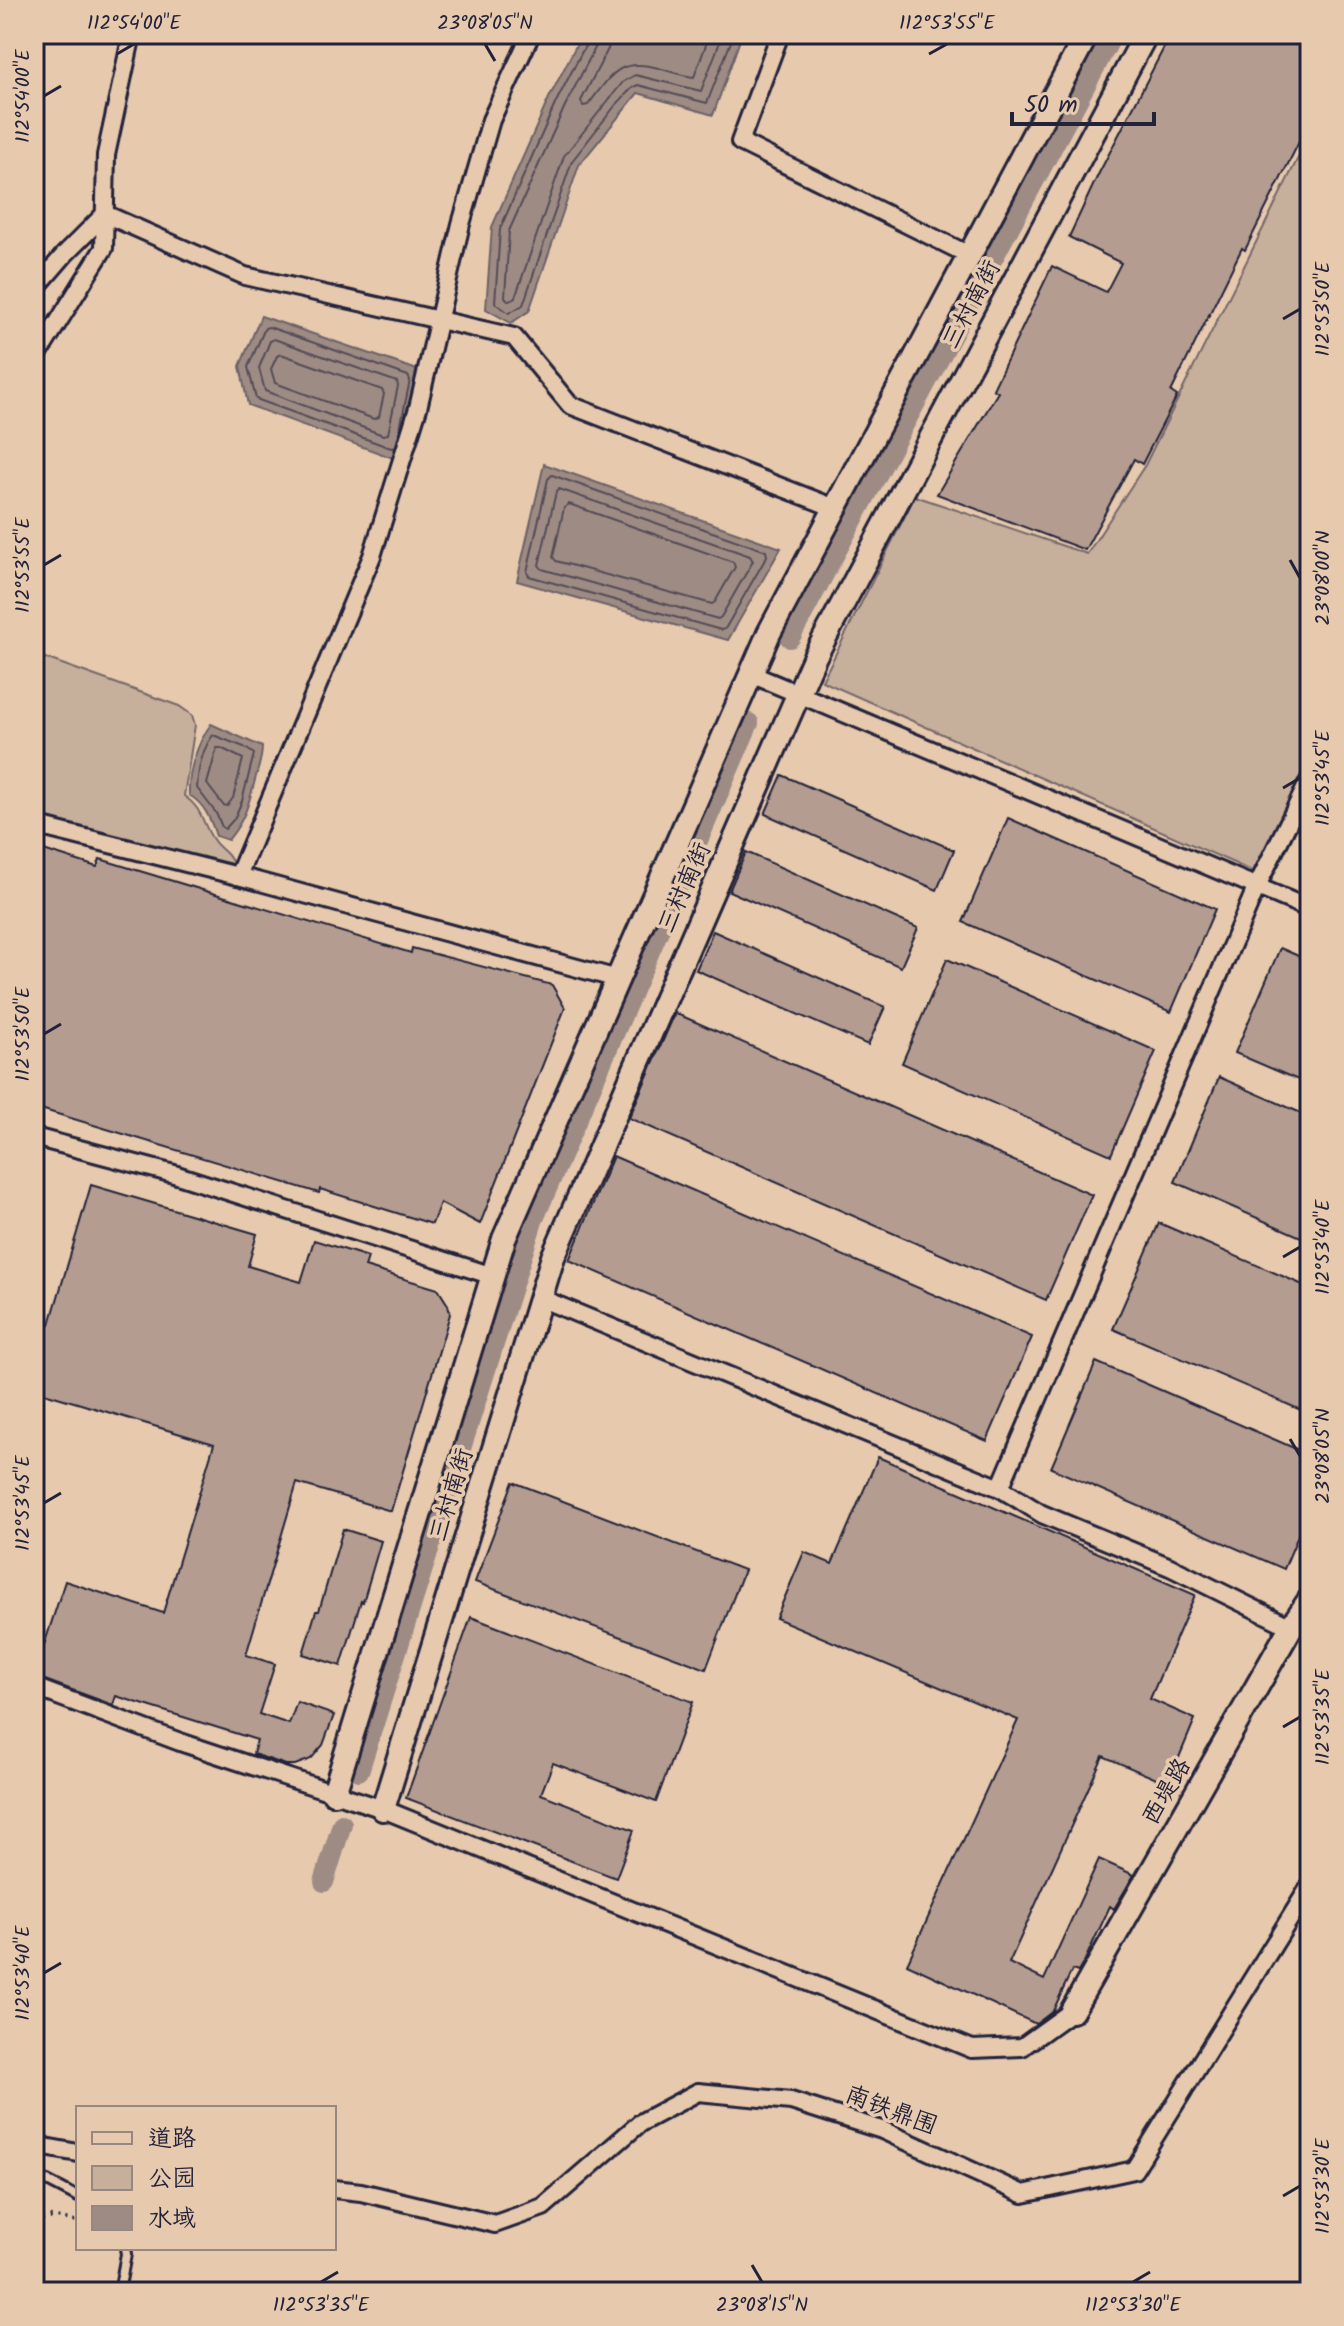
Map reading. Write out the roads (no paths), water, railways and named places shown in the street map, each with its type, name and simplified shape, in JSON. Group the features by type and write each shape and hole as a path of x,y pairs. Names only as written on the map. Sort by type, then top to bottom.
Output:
{"street":[{"path":"34,361 104,248 106,155 132,34"},
{"path":"238,876 372,556 418,408 461,224 491,120 531,34"},
{"path":"780,34 740,142 969,255"},
{"name":"三村南街","path":"334,1793 504,1239 769,633 1087,34"},
{"name":"三村南街","path":"383,1809 553,1257 815,656 1146,34"},
{"path":"34,290 105,214"},
{"path":"105,214 245,276 514,337 570,405 835,508"},
{"path":"751,674 1310,909"},
{"path":"1000,1488 1257,886 1310,779"},
{"path":"34,825 238,876 618,979"},
{"path":"34,1137 174,1174 493,1276"},
{"path":"540,1298 1000,1488 1042,1514 1170,1567 1291,1627"},
{"name":"西堤路","path":"1072,2011 1291,1627 1310,1599"},
{"path":"34,1687 180,1742 383,1809 972,2049 1022,2047 1072,2011"},
{"name":"南铁鼎围","path":"336,2189 361,2192 495,2224 543,2207 640,2123 698,2092 791,2101 882,2130 1023,2194 1134,2170 1310,1886"},
{"path":"34,2145 76,2153"}],"lane":[{"path":"34,2174 76,2196"},
{"path":"119,2292 125,2250"}],"water":[{"path":"582,34 742,34 713,115 638,93 579,165 529,311 511,323 486,309 492,227 549,98"},
{"path":"261,316 420,371 401,461 248,405 240,366"},
{"path":"544,464 781,548 728,640 517,581"},
{"path":"211,724 262,747 248,804 228,840 216,836 203,808 189,795 194,758"}],"waterway":[{"path":"790,638 1113,34"},
{"path":"359,1771 533,1221 749,723"},
{"path":"324,1882 342,1824"}]}
